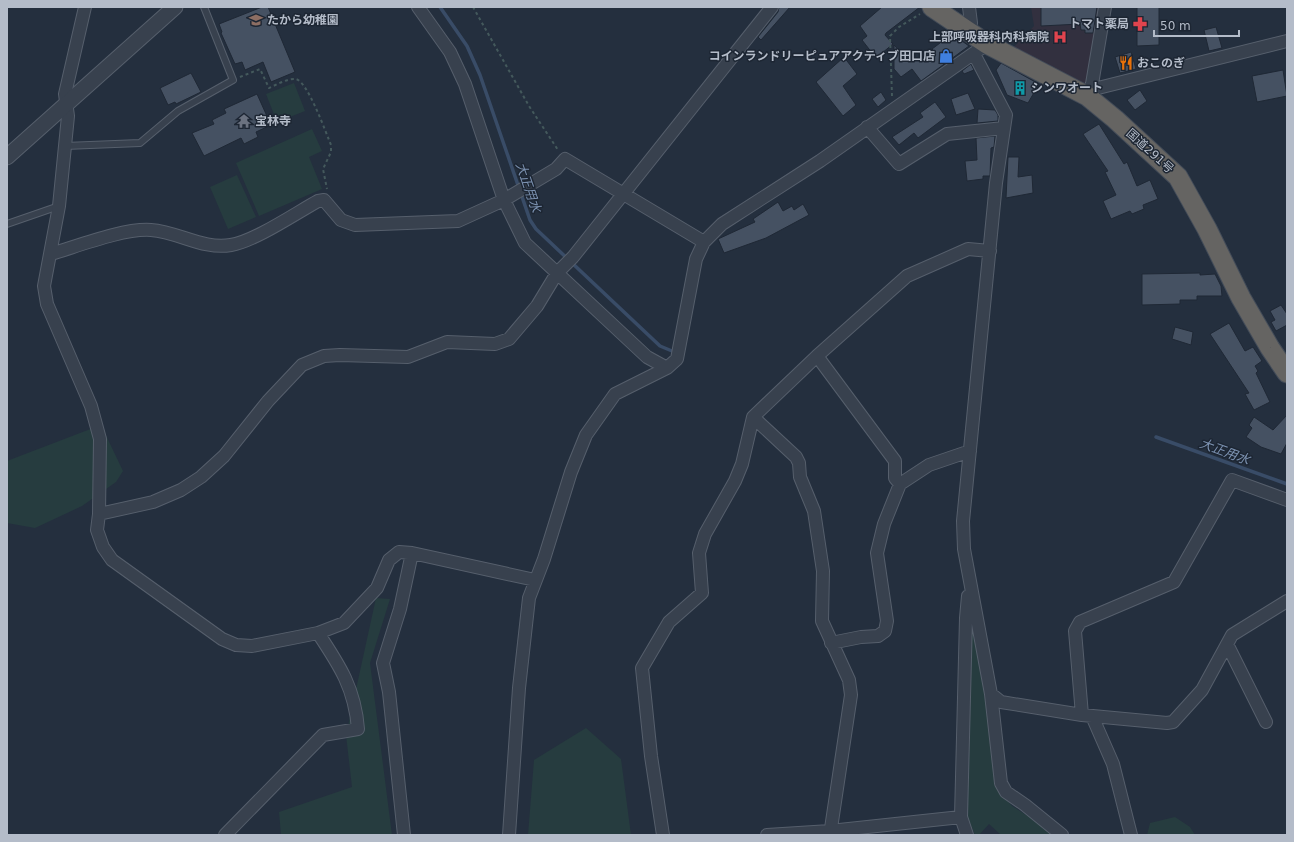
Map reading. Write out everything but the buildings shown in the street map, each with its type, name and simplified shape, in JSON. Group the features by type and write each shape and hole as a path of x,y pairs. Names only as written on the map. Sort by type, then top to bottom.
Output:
{"highway":[{"name":"国道291号","path":"928,9 969,32 981,49 1087,96 1115,119 1178,177 1207,229 1241,298 1270,348 1287,373"}],"street":[{"path":"85,7 64,94 68,116 66,146 59,206 44,286 47,304 91,406 100,439 99,514 97,530 103,547 112,560 222,639 236,645 252,646 318,633 344,623 377,588 389,560 399,552 412,553 535,580"},
{"path":"7,157 66,106 175,7"},
{"path":"418,7 450,52 466,84 514,194 525,243 560,271 647,357 667,368"},
{"path":"99,514 154,502 181,490 201,477 224,456 268,401 302,365 324,356 408,357 447,342 495,344 509,340 537,306 560,271 772,7"},
{"path":"969,7 971,23 969,32"},
{"path":"1087,96 1092,84 1105,7"},
{"path":"1087,96 1098,88 1287,41"},
{"path":"510,835 519,688 529,598 544,559 572,472 586,435 615,394 667,368 677,359 696,259 704,242 722,224 820,161 981,49 1006,115 996,183 963,521 964,549 991,694 1002,783 1006,792 1025,805 1062,835"},
{"path":"867,127 899,164 947,134 1004,128"},
{"path":"51,254 97,239 151,230 202,244 231,245 245,241 318,201 324,200 341,220 355,225 458,221 514,194 556,169 565,159 704,242"},
{"path":"663,835 651,756 642,668 669,622 702,593 699,553 705,534 735,481 742,464 753,417 816,356 907,276 968,250 990,251"},
{"path":"816,356 895,461 895,478 900,484"},
{"path":"753,417 796,457 799,463 800,477 814,511 823,571 822,621 849,680 851,695 830,833"},
{"path":"831,643 861,637 878,636 886,632 887,620 877,553 884,524 900,484 929,465 970,451"},
{"path":"1131,835 1113,764 1087,716 1075,631 1080,622 1174,582 1232,480 1287,500"},
{"path":"404,835 389,692 383,663 400,608 412,553"},
{"path":"967,835 960,817 966,618 970,581"},
{"path":"991,694 1001,702 1087,716 1167,723 1174,722 1202,690 1232,635 1287,601"},
{"path":"225,835 323,735 358,729 357,710 350,687 318,633"},
{"path":"1227,644 1266,722"},
{"path":"767,835 830,833 960,817"}],"lane":[{"path":"66,146 140,143 178,111 233,80 204,7"},
{"path":"7,224 59,206"}],"path":[{"path":"473,7 529,106 565,159"},
{"path":"892,110 890,36 899,27 928,9"},
{"path":"233,80 260,69 269,88 294,79 298,80 310,96 331,145 331,152 323,169 328,191 324,200"}],"shaded area":[{"name":"上部呼吸器科内科病院","path":"1031,7 1101,7 1087,86 1013,48 1034,26"}],"green space":[{"path":"294,83 305,111 277,122 266,94"},
{"path":"312,129 322,151 309,157 322,189 259,216 236,163"},
{"path":"237,175 256,217 228,229 210,187"},
{"path":"101,425 123,471 116,482 82,506 35,528 7,523 7,461"},
{"path":"376,598 390,599 370,663 392,835 281,835 279,812 352,787 346,735"},
{"path":"970,621 987,696 1001,793 1012,806 1055,835 1001,835 989,824 979,835 975,835 965,810"},
{"path":"586,728 621,759 631,835 528,835 534,760"},
{"path":"1175,817 1190,827 1195,835 1147,835 1150,823"}],"waterway":[{"name":"大正用水","path":"440,7 467,46 480,75 530,220 536,229 660,346 672,351"},
{"name":"大正用水","path":"1156,437 1287,484"}],"place":[{"name":"たから幼稚園","path":"256,20"},
{"name":"トマト薬局","path":"1140,24"},
{"name":"上部呼吸器科内科病院","path":"1060,37"},
{"name":"コインランドリーピュアアクティブ田口店","path":"946,56"},
{"name":"おこのぎ","path":"1126,63"},
{"name":"シンワオート","path":"1020,88"},
{"name":"宝林寺","path":"244,121"}]}
